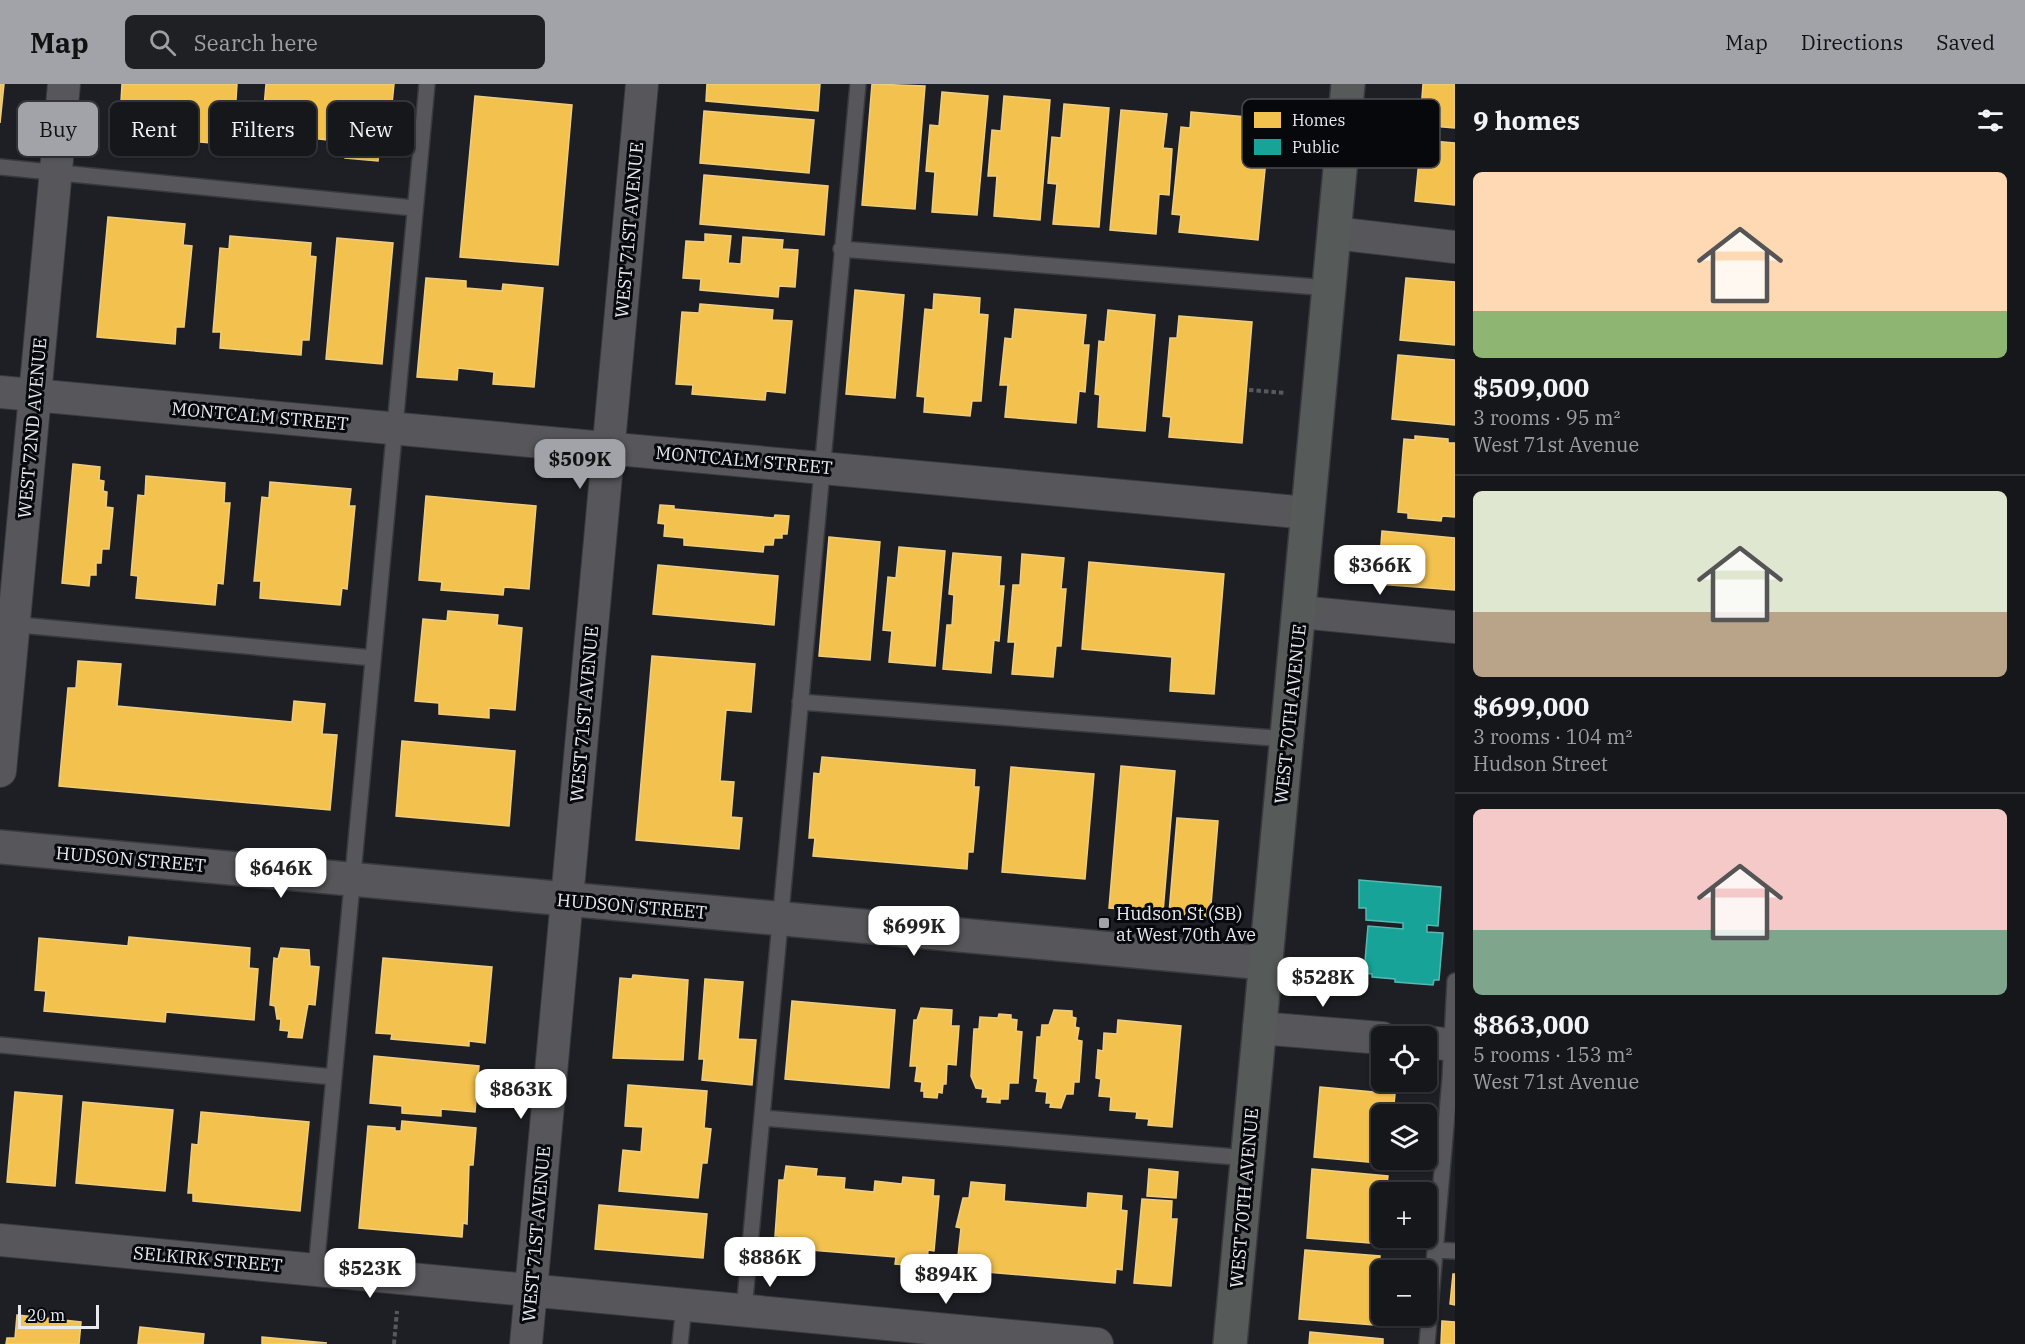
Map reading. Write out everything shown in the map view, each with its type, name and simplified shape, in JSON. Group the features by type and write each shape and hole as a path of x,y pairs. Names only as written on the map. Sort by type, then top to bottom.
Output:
{"highway":[{"name":"WEST 70TH AVENUE","path":"1347,99 1348,84"},
{"name":"WEST 70TH AVENUE","path":"1230,1344 1340,168"}],"street":[{"name":"WEST 72ND AVENUE","path":"0,771 7,623 35,395 58,172 64,84"},
{"name":"WEST 71ST AVENUE","path":"526,1344 642,84"},
{"path":"1334,233 1455,247"},
{"name":"MONTCALM STREET","path":"0,392 1308,513"},
{"path":"1300,612 1455,627"},
{"name":"HUDSON STREET","path":"0,847 1265,963"},
{"path":"1259,1028 1371,1037"},
{"name":"SELKIRK STREET","path":"0,1240 1097,1344"}],"lane":[{"path":"316,1269 351,880 397,428 414,208 427,84"},
{"path":"744,1310 858,84"},
{"path":"0,167 414,208"},
{"path":"841,249 1329,288"},
{"path":"7,623 373,658"},
{"path":"800,702 1287,739"},
{"path":"1427,1344 1435,1250 1444,1044 1455,981"},
{"path":"0,1045 333,1077"},
{"path":"763,1118 1248,1158"},
{"path":"1435,1250 1455,1251"},
{"path":"680,1344 684,1305"}],"path":[{"path":"1249,390 1286,393"},
{"path":"394,1344 397,1311"}],"building: Homes":[{"path":"0,84 4,84 0,123"},
{"path":"122,84 237,84 236,102 210,102 210,143 198,142 198,102 121,102"},
{"path":"266,84 394,84 392,102 328,102 328,140 316,139 316,102 264,102"},
{"path":"707,84 820,84 818,111 706,101"},
{"path":"872,84 925,86 915,209 862,205"},
{"path":"1423,84 1455,84 1455,128 1440,127 1440,99 1422,99"},
{"path":"942,92 988,96 977,215 932,212 935,172 926,171 930,125 939,126"},
{"path":"475,96 572,105 558,265 460,257"},
{"path":"1004,96 1050,100 1040,220 994,216 997,176 988,176 992,130 1001,131"},
{"path":"1064,104 1109,108 1099,227 1053,224 1057,184 1048,183 1052,137 1061,138"},
{"path":"1121,110 1167,114 1163,148 1172,149 1169,195 1159,194 1156,234 1110,230"},
{"path":"704,111 814,120 809,173 700,163"},
{"path":"1191,112 1242,117 1242,168 1265,168 1258,240 1179,232 1181,215 1172,214 1181,127 1190,128"},
{"path":"1440,142 1455,143 1455,205 1415,201 1418,168 1440,168"},
{"path":"345,156 379,156 378,161 345,158"},
{"path":"704,175 828,186 824,235 700,224"},
{"path":"108,217 185,224 183,245 192,246 184,327 176,327 175,344 97,337"},
{"path":"705,234 731,236 728,263 741,264 743,237 783,240 782,249 798,250 795,287 779,286 778,297 700,290 701,279 683,278 686,241 705,242"},
{"path":"230,236 311,243 310,256 316,257 309,340 302,340 301,355 220,348 221,332 213,332 220,248 229,249"},
{"path":"337,238 393,243 382,364 326,359"},
{"path":"426,278 466,281 466,288 502,291 503,284 543,288 534,387 493,384 494,372 458,368 457,380 417,377"},
{"path":"1406,278 1455,282 1455,345 1400,340"},
{"path":"855,290 904,295 895,398 846,394"},
{"path":"934,294 980,298 979,314 988,315 981,401 972,401 970,416 924,412 925,397 917,396 925,309 933,310"},
{"path":"700,304 773,310 772,320 792,321 785,393 766,391 765,400 692,394 693,385 676,384 682,312 699,313"},
{"path":"1015,309 1086,315 1083,345 1089,345 1085,392 1079,391 1076,423 1005,417 1008,385 1000,385 1005,338 1012,339"},
{"path":"1108,310 1155,315 1145,431 1098,427 1100,395 1095,394 1099,341 1105,342"},
{"path":"1179,316 1252,322 1242,443 1169,437 1171,417 1163,416 1170,338 1177,338"},
{"path":"1398,355 1455,360 1455,425 1392,419"},
{"path":"1415,436 1448,439 1448,443 1455,443 1455,517 1442,516 1441,521 1408,518 1408,513 1398,512 1404,439 1415,440"},
{"path":"73,464 100,467 99,480 104,481 103,491 107,492 106,507 113,508 109,549 102,549 101,563 96,563 96,575 90,575 89,586 62,583"},
{"path":"146,476 225,483 224,503 230,503 223,584 217,583 215,605 136,598 138,576 131,575 138,495 145,496"},
{"path":"270,482 351,489 349,506 355,506 347,589 342,588 340,605 260,598 261,581 254,581 262,497 269,498"},
{"path":"426,496 536,506 529,589 504,587 503,595 441,590 442,582 419,580"},
{"path":"660,505 674,506 674,509 774,518 775,515 789,516 787,534 782,534 782,538 774,538 773,545 764,545 763,552 684,545 684,538 664,536 665,524 658,523"},
{"path":"1382,531 1455,538 1455,590 1378,584"},
{"path":"829,537 880,542 870,660 819,656"},
{"path":"899,547 945,551 935,666 889,662 892,631 883,630 888,577 896,578"},
{"path":"953,553 1001,557 999,586 1004,586 999,641 994,640 991,673 943,669 947,625 952,625 954,595 949,594"},
{"path":"1022,554 1064,558 1061,589 1066,589 1061,646 1056,646 1053,677 1012,674 1015,642 1008,642 1013,585 1020,585"},
{"path":"1089,562 1224,574 1214,694 1170,691 1172,657 1082,649"},
{"path":"658,565 778,576 774,625 653,614"},
{"path":"448,611 498,615 497,625 522,628 515,710 489,708 489,718 439,714 439,703 415,701 423,619 447,621"},
{"path":"652,656 755,664 751,712 726,710 720,781 734,782 731,817 742,818 739,849 636,840"},
{"path":"78,661 121,664 117,706 292,722 294,701 325,704 322,734 337,735 330,810 59,786 68,688 76,688"},
{"path":"402,741 515,751 509,826 396,816"},
{"path":"822,757 975,770 974,787 979,787 973,852 968,852 967,869 813,856 815,838 809,838 814,773 820,774"},
{"path":"1121,766 1175,771 1163,912 1109,908"},
{"path":"1011,767 1094,774 1085,879 1002,872"},
{"path":"1177,818 1218,821 1210,917 1169,913"},
{"path":"129,937 250,948 249,968 258,969 254,1020 166,1012 165,1022 44,1011 46,991 35,990 39,938 128,946"},
{"path":"281,948 309,950 310,966 319,967 315,1005 308,1004 302,1038 288,1037 289,1031 280,1030 281,1019 277,1019 275,1006 270,1005 274,958 278,959"},
{"path":"383,958 492,967 485,1043 469,1041 469,1046 391,1039 392,1034 376,1033"},
{"path":"633,975 688,980 683,1060 613,1058 620,978 632,979"},
{"path":"705,979 743,982 738,1039 756,1040 752,1085 702,1080 704,1059 699,1059"},
{"path":"792,1001 895,1010 889,1088 785,1079"},
{"path":"921,1008 952,1010 951,1026 959,1026 956,1065 947,1064 946,1084 943,1084 942,1093 938,1092 937,1098 924,1097 924,1091 921,1091 922,1082 915,1081 917,1066 910,1066 914,1020 917,1020"},
{"path":"1054,1010 1072,1011 1072,1017 1076,1018 1075,1027 1079,1028 1077,1040 1082,1041 1079,1082 1074,1082 1073,1094 1066,1094 1061,1108 1050,1107 1051,1103 1046,1103 1047,1092 1036,1091 1038,1079 1034,1078 1037,1037 1041,1037 1042,1025 1049,1025"},
{"path":"999,1014 1011,1015 1011,1019 1017,1020 1016,1031 1022,1032 1018,1083 1009,1083 1008,1099 1000,1099 1000,1103 987,1102 988,1097 982,1097 983,1089 976,1088 971,1076 974,1029 979,1029 980,1017 998,1018"},
{"path":"1118,1020 1181,1026 1172,1127 1148,1125 1149,1119 1136,1118 1137,1112 1110,1110 1111,1097 1099,1096 1101,1079 1096,1078 1098,1050 1103,1051 1104,1033 1117,1034"},
{"path":"374,1056 479,1066 475,1112 441,1109 441,1116 402,1113 402,1106 370,1103"},
{"path":"628,1085 707,1091 704,1128 711,1129 707,1163 702,1163 698,1198 619,1191 623,1150 641,1152 643,1127 625,1126"},
{"path":"1320,1087 1395,1094 1394,1104 1371,1104 1371,1162 1314,1157"},
{"path":"15,1092 62,1096 55,1186 7,1182"},
{"path":"83,1102 173,1110 165,1191 76,1183"},
{"path":"201,1112 309,1122 300,1211 193,1201 193,1193 188,1193 192,1144 198,1145"},
{"path":"402,1121 476,1128 473,1165 469,1165 467,1224 463,1223 462,1237 359,1228 368,1126 395,1128 395,1131 401,1131"},
{"path":"786,1166 817,1169 816,1176 845,1178 844,1189 874,1192 875,1181 902,1184 903,1177 934,1180 933,1196 939,1196 934,1251 928,1250 927,1267 895,1264 896,1257 810,1250 809,1256 778,1254 779,1236 775,1236 779,1180 784,1180"},
{"path":"1149,1169 1178,1172 1176,1198 1147,1196"},
{"path":"1312,1169 1388,1176 1387,1182 1371,1182 1371,1243 1307,1238"},
{"path":"971,1182 1005,1185 1004,1201 1087,1208 1088,1193 1122,1196 1121,1210 1127,1211 1122,1270 1116,1269 1115,1283 963,1270 964,1256 958,1256 961,1228 956,1227 963,1198 969,1198"},
{"path":"1142,1199 1172,1201 1171,1219 1177,1219 1171,1286 1134,1283"},
{"path":"599,1205 707,1214 703,1258 595,1249"},
{"path":"1305,1250 1380,1256 1380,1260 1371,1260 1371,1325 1299,1319"},
{"path":"1453,1274 1455,1274 1455,1305 1450,1304"},
{"path":"17,1315 81,1322 79,1344 6,1344 7,1338 15,1338"},
{"path":"1442,1321 1455,1322 1455,1344 1441,1344"},
{"path":"140,1327 204,1334 203,1344 138,1344"},
{"path":"1310,1332 1383,1339 1383,1344 1309,1344"},
{"path":"262,1337 327,1343 262,1344"}],"building: Public":[{"path":"1359,880 1441,887 1438,926 1427,925 1427,932 1443,933 1439,980 1434,980 1433,985 1395,982 1395,979 1372,977 1372,974 1364,973 1368,926 1403,929 1403,923 1366,920 1366,908 1359,908"}],"place":[{"name":"Hudson St (SB) at West 70th Ave","path":"1104,923"}]}
